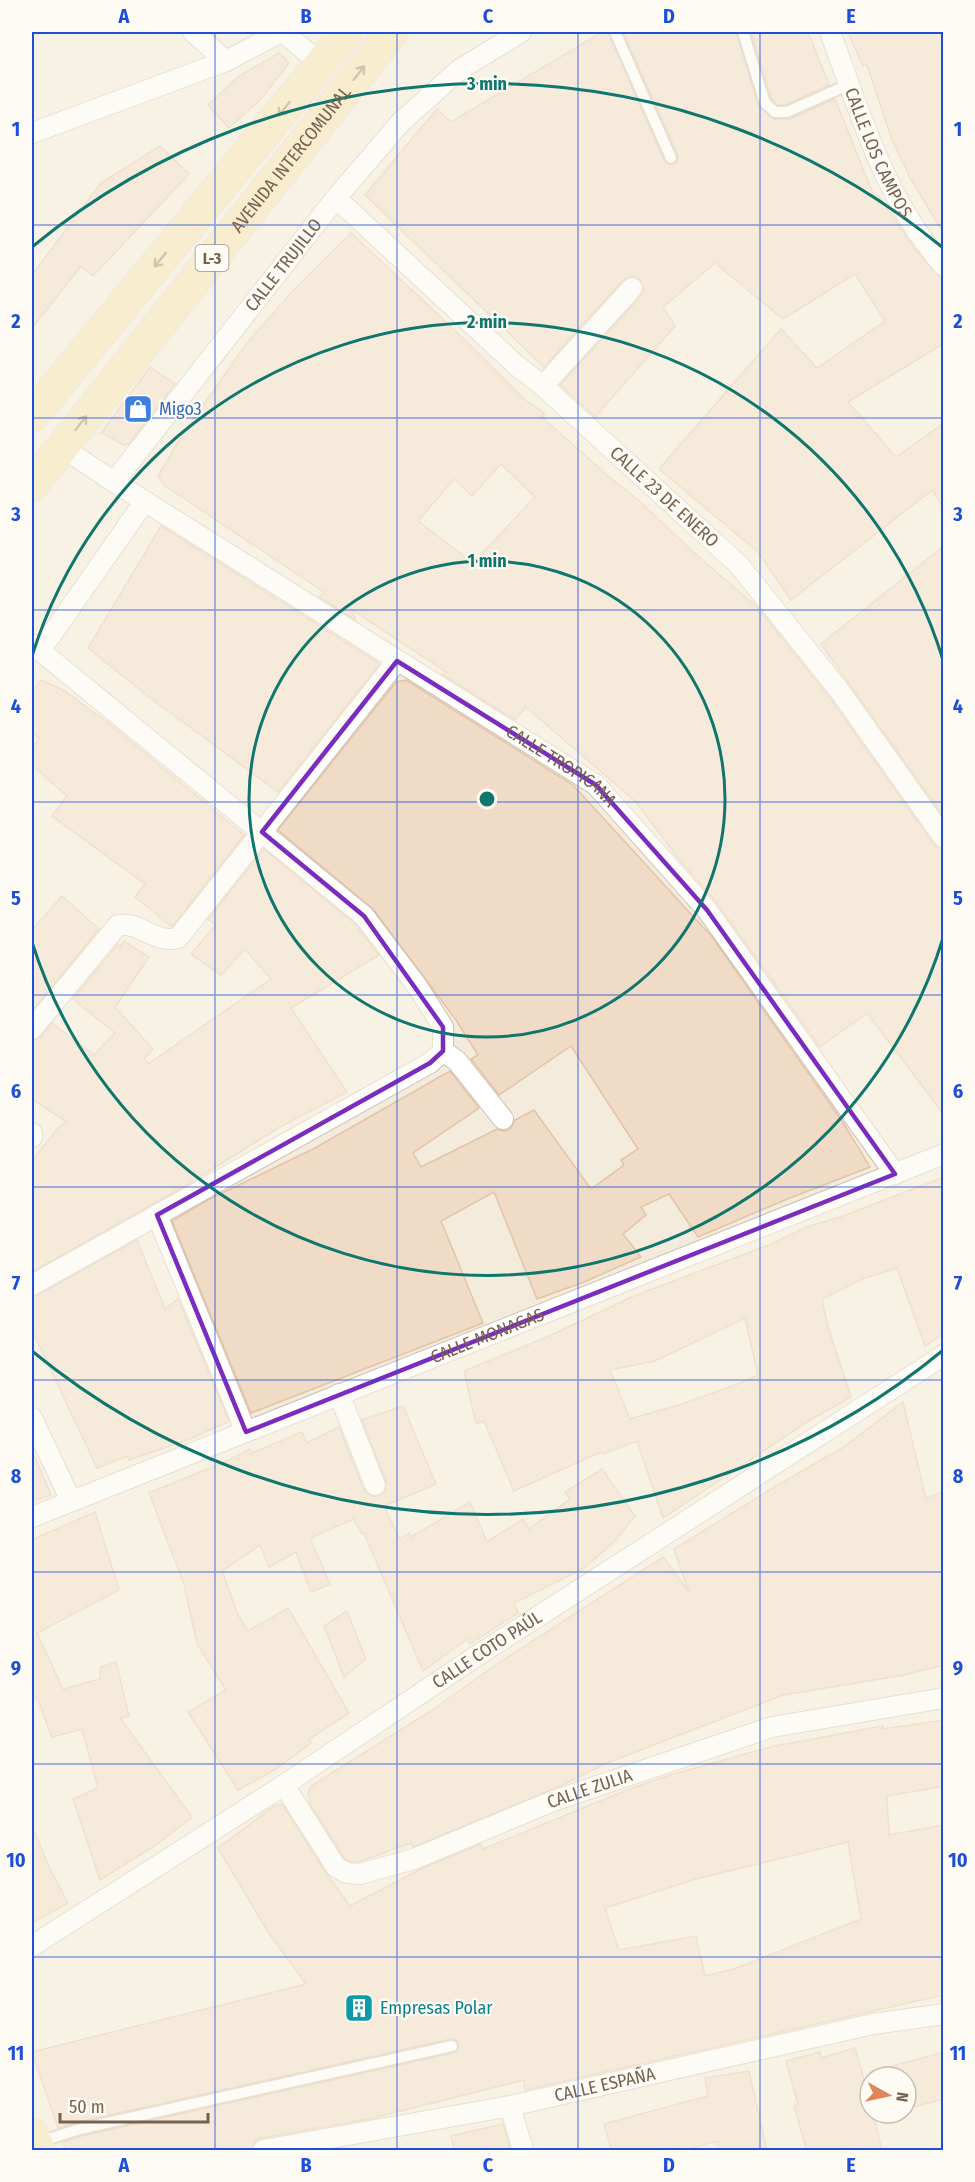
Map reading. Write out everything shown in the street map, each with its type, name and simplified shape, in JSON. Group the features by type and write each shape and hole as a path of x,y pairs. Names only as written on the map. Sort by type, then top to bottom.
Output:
{"main road":[{"name":"AVENIDA INTERCOMUNAL","path":"32,416 347,32"},
{"name":"AVENIDA INTERCOMUNAL","path":"32,485 392,32"}],"street":[{"path":"193,32 226,61"},
{"path":"32,133 226,61 282,32 321,64"},
{"name":"CALLE TRUJILLO","path":"114,482 336,198 401,122 459,70 521,32"},
{"name":"CALLE LOS CAMPOS","path":"830,32 891,188 929,249 944,266"},
{"name":"CALLE 23 DE ENERO","path":"336,198 516,365 543,386 739,565 839,690 944,838"},
{"path":"543,386 632,288"},
{"path":"62,447 114,482"},
{"name":"CALLE TROPICANA","path":"114,482 596,785 707,910 895,1174"},
{"path":"32,1285 430,1063 443,1051 443,1027 417,986 364,916 36,647 145,501"},
{"path":"32,1029 118,925 130,924 158,938 168,940 178,938 397,661"},
{"path":"443,1051 457,1061 503,1119"},
{"name":"CALLE MONAGAS","path":"32,1517 944,1154"},
{"path":"157,1215 246,1432"},
{"name":"CALLE COTO PAÚL","path":"32,1947 284,1785 472,1659 944,1355"},
{"path":"339,1394 375,1485"},
{"path":"32,1418 70,1501"},
{"name":"CALLE ZULIA","path":"284,1785 336,1867 347,1873 360,1874 414,1859 553,1801 772,1727 944,1698"},
{"name":"CALLE ESPAÑA","path":"263,2151 510,2106 873,2024 944,2014"},
{"path":"510,2106 523,2151"}],"lane":[{"path":"615,32 671,158"},
{"path":"743,32 765,104 775,112 787,112 849,84"},
{"path":"36,2142 80,2129 452,2046"}],"highlighted area":[{"path":"397,661 596,785 707,910 895,1174 246,1432 157,1215 430,1063 443,1051 443,1027 364,916 262,832"}],"shaded area":[{"path":"32,32 943,32 943,2150 32,2150"}],"building":[{"path":"602,32 608,32 664,161 670,165 677,163 678,155 623,32 736,32 758,105 774,119 790,119 835,99 874,196 878,195 914,248 944,282 944,343 848,402 896,457 944,423 944,509 932,490 791,600 758,552 659,469 781,329 817,368 885,321 855,274 783,319 715,263 663,307 675,326 595,417 560,385 641,296 644,290 640,280 634,276 623,280 544,367 365,195 437,109 451,122"},
{"path":"751,32 808,32 829,85 785,105 778,105 772,99"},
{"path":"848,32 944,32 944,234 910,178 892,140 867,65 863,66"},
{"path":"279,53 289,63 260,100 229,128 208,105 238,77"},
{"path":"160,146 189,174 93,276 81,266 32,328 32,275 101,183"},
{"path":"351,233 523,398 545,414 542,417 757,607 829,697 934,845 944,850 944,1115 867,1013 820,1047 717,903 682,863 635,801 526,707 515,720 442,674 448,673 351,609 356,620 319,597 324,592 164,485 158,476 181,437 247,343 290,294","holes":["501,464 535,497 473,563 418,521 454,479 472,496"]},
{"name":"Migo3","path":"150,367 175,384 129,444 124,445 101,433"},
{"path":"161,526 379,665 278,792 153,700 88,648"},
{"path":"944,546 944,817 821,644"},
{"path":"41,680 63,690 107,722 244,835 172,927 135,897 145,884 52,816 67,796 32,765 32,748 40,738 32,733 32,692"},
{"path":"406,680 573,785 712,937 842,1121 870,1167 698,1237 669,1194 641,1207 646,1215 623,1234 641,1257 584,1282 537,1299 494,1192 441,1221 483,1323 251,1413 172,1221 210,1199 315,1148 450,1071 479,1108 413,1153 421,1167 497,1129 504,1131 510,1129 515,1120 534,1110 591,1189 624,1165 621,1160 638,1149 571,1046 499,1095 471,1059 478,1055 456,1020 373,909 278,830 396,682"},
{"path":"264,849 355,924 379,955 291,1008 347,1092 278,1128 190,1183 32,1272 32,1161 58,1128 67,1122 32,1099 32,1041 41,1037 52,1023 94,1055 115,1033 73,999 118,944 120,947 124,941 149,957 115,1007 153,1049 144,1059 148,1064 271,979 245,949 221,975 191,954 216,925 208,919"},
{"path":"62,896 99,929 32,1011 32,930"},
{"path":"944,1177 944,1333 925,1346 897,1268 862,1279 822,1299 828,1327 851,1397 810,1420 663,1518 637,1441 603,1454 601,1452 514,1491 484,1421 476,1424 464,1371 547,1337 634,1296 769,1245 807,1227 843,1216","holes":["745,1318 758,1375 682,1404 630,1419 610,1370 655,1361"]},
{"path":"137,1240 165,1309 178,1299 229,1421 190,1439 129,1460 127,1456 97,1468 32,1330 32,1297"},
{"path":"903,1402 926,1499 944,1491 944,1665 904,1675 783,1695 607,1763 558,1787 413,1847 411,1843 359,1862 344,1858 311,1805 308,1794 311,1786 431,1711 497,1664 663,1557 689,1592 674,1549 842,1448"},
{"path":"403,1406 436,1484 384,1506 400,1539 409,1533 411,1537 470,1502 487,1542 523,1519 529,1529 570,1499 565,1492 602,1469 635,1516 615,1541 584,1568 514,1603 518,1613 470,1644 467,1639 423,1671 364,1533 362,1534 354,1519 310,1538 330,1584 311,1592 296,1552 269,1567 260,1545 222,1571 238,1615 248,1631 288,1608 349,1713 309,1739 311,1743 276,1769 238,1790 188,1712 226,1690 197,1644 184,1584 149,1493 225,1462 250,1449 252,1453 302,1432 307,1443 339,1427 364,1490 373,1497 379,1496 385,1492 386,1481 362,1420"},
{"path":"32,1451 51,1495 32,1501"},
{"path":"95,1512 119,1590 37,1633 63,1689 100,1679 101,1667 116,1662 129,1716 120,1718 192,1817 156,1845 100,1880 73,1799 98,1788 82,1729 52,1737 37,1697 32,1699 32,1540"},
{"path":"347,1611 366,1659 344,1677 324,1626"},
{"path":"944,1720 944,1786 887,1796 889,1835 944,1825 944,1995 525,2090 524,2080 373,2118 261,2138 255,2141 251,2149 244,2151 66,2151 63,2142 82,2136 454,2053 459,2049 458,2041 450,2039 58,2128 32,2052 306,1984 268,1932 218,1848 274,1806 282,1804 350,1906 423,1868 481,1844 483,1849 667,1776 770,1747 883,1726 883,1729","holes":["848,1842 861,1919 734,1969 705,1976 696,1936 619,1950 605,1908 696,1879"]},
{"path":"32,1826 49,1867 68,1903 32,1923"},
{"path":"855,2048 860,2065 858,2065 858,2125 876,2125 882,2151 807,2151 794,2106 798,2105 786,2061 820,2052 821,2058"},
{"path":"944,2052 944,2099 918,2106 918,2065 896,2065"},
{"path":"749,2071 767,2151 719,2151 717,2141 682,2151 612,2151 604,2124 708,2096 705,2078"},
{"path":"503,2124 511,2151 455,2151 451,2136"}],"place":[{"name":"Migo3","path":"138,409"},
{"name":"Empresas Polar","path":"359,2008"}]}
